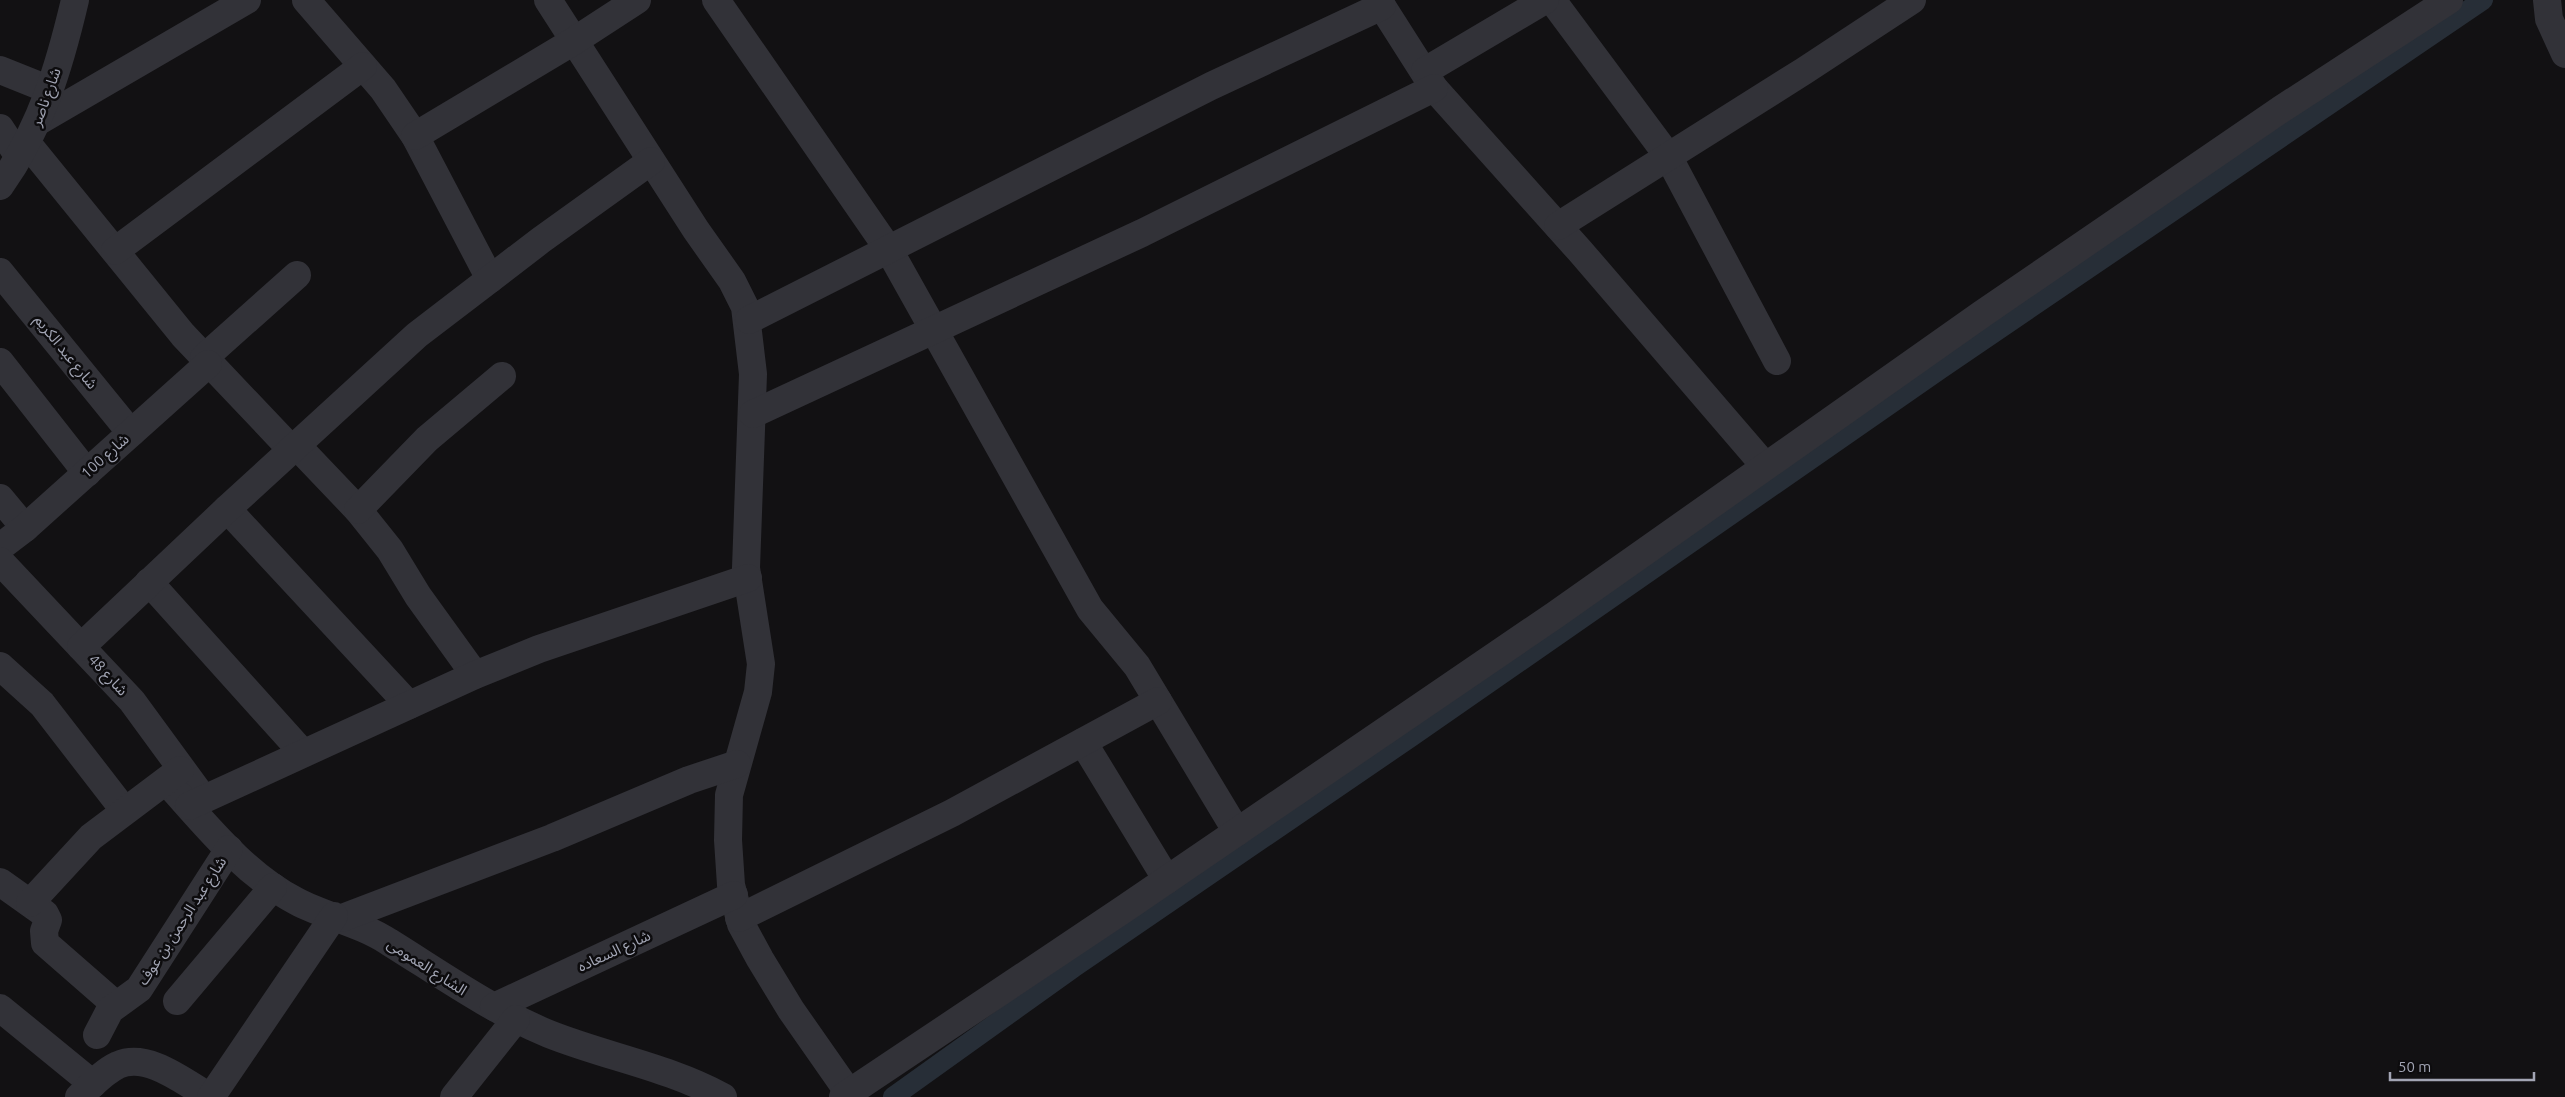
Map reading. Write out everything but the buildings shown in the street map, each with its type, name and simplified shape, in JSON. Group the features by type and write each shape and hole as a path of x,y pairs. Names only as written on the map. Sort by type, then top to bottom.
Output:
{"street":[{"name":"شارع ناصر","path":"0,186 29,140 50,90 75,0"},
{"path":"29,140 247,0"},
{"path":"306,0 383,89 415,136 490,279"},
{"path":"548,0 651,161 732,281 745,307 749,320 753,374 753,414 747,504 746,568 761,664 758,692 729,795 728,840 736,907 760,959 846,1095 1167,880 1539,626 1982,314 2272,116 2449,0"},
{"path":"415,136 574,41 637,0"},
{"path":"716,0 890,250 1090,609 1128,654 1237,832"},
{"path":"753,414 1142,233 1429,80 1545,0"},
{"path":"1552,0 1668,156 1777,360"},
{"path":"1558,226 1912,0"},
{"path":"2547,0 2549,19 2565,54"},
{"path":"749,320 1211,86 1380,3 1429,80 1765,466"},
{"path":"115,251 364,66"},
{"path":"0,70 50,90"},
{"path":"0,128 29,140 115,251 206,361 358,510 390,550 409,582 475,676"},
{"path":"81,647 227,509 417,335 651,161"},
{"name":"شارع عبد الكريم","path":"0,272 131,433"},
{"name":"شارع 100","path":"0,547 25,528 131,433 296,275"},
{"path":"0,362 87,473"},
{"path":"358,510 427,439 502,376"},
{"path":"0,498 25,528"},
{"path":"227,509 409,706"},
{"name":"شارع 48","path":"0,561 132,702 174,775 196,802"},
{"path":"196,802 539,649 748,578"},
{"path":"149,582 303,754"},
{"path":"0,666 42,704 124,810"},
{"name":"شارع السعاده","path":"505,1013 736,907 952,812 1158,701"},
{"path":"1083,742 1167,880"},
{"path":"0,1008 86,1091 116,1066 128,1062 141,1061 210,1097 338,917 552,838 688,780 737,764"},
{"path":"30,903 91,837 124,810 174,775"},
{"name":"الشارع العمومى","path":"196,802 229,849 273,887 296,901 338,917 388,941 433,972 505,1013 580,1046 676,1075 723,1097"},
{"name":"شارع عبد الرحمن بن عوف","path":"97,1035 106,1016 116,1005 129,998 138,989 229,849"},
{"path":"0,882 45,914 48,920 43,937 49,948 116,1005"},
{"path":"177,1002 273,887"},
{"path":"454,1097 505,1013"}],"waterway":[{"path":"893,1097 1073,968 1411,737 1942,368 2483,0"}]}
